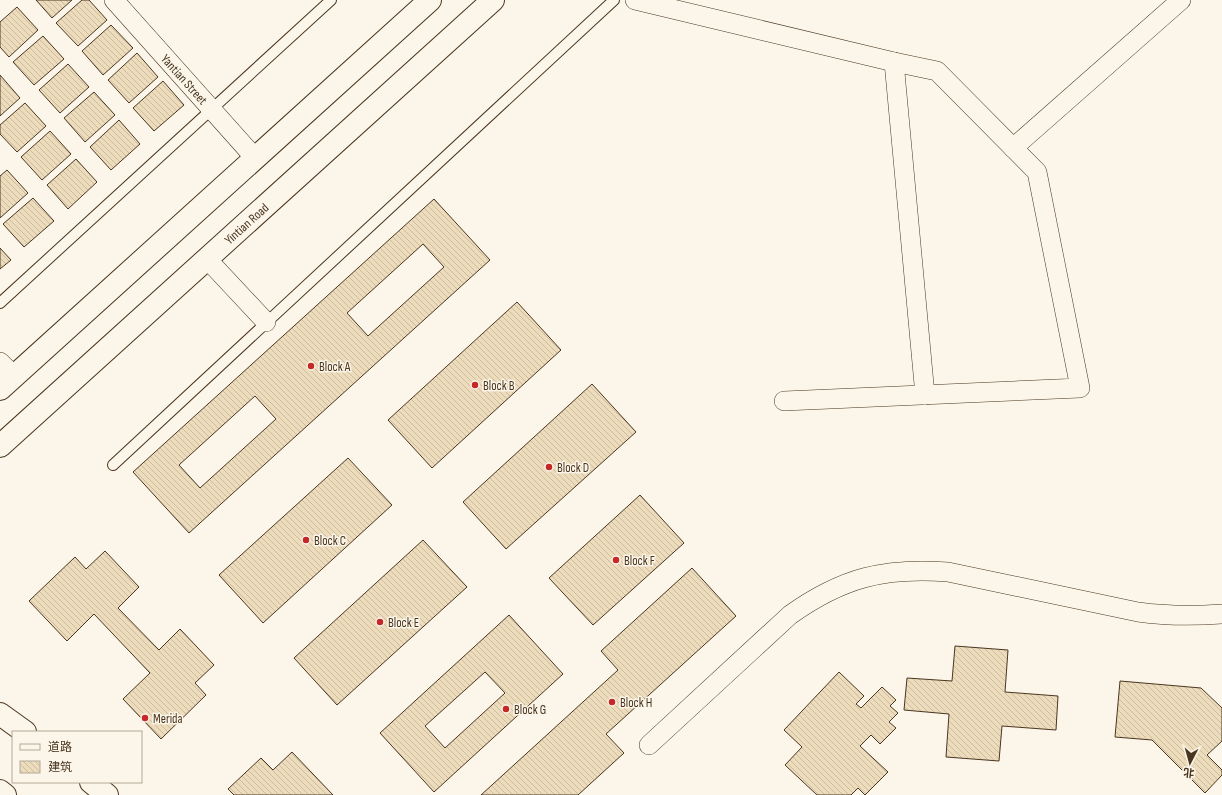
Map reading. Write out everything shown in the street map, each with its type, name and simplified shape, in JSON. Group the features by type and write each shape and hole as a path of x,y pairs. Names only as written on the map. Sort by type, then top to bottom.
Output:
{"street":[{"name":"Yantian Street","path":"114,0 255,158"},
{"path":"5,376 255,158 430,0"},
{"name":"Yintian Road","path":"0,446 493,0"},
{"path":"635,0 937,71 1037,172 1080,388 784,401"},
{"path":"1013,148 1181,0"},
{"path":"894,62 925,395"},
{"path":"207,259 266,322"},
{"path":"649,745 790,615 810,601 830,590 853,581 876,575 918,570 948,572 1138,612 1171,616 1222,614"},
{"path":"0,714 24,731"},
{"path":"93,783 107,795"},
{"path":"0,791 5,795"}],"lane":[{"path":"0,302 331,0"},
{"path":"113,465 614,0"}],"building":[{"path":"36,0 72,0 52,18"},
{"path":"82,0 89,0 107,20 78,46 56,23"},
{"path":"17,7 38,30 9,57 0,47 0,22"},
{"path":"111,25 133,48 103,75 82,51"},
{"path":"43,36 64,59 34,85 13,62"},
{"path":"137,53 158,77 129,103 108,80"},
{"path":"68,64 89,87 60,113 39,90"},
{"path":"0,75 20,98 0,116"},
{"path":"163,81 184,105 154,131 133,108"},
{"path":"94,92 115,115 85,142 64,118"},
{"path":"25,103 46,126 17,152 0,134 0,125"},
{"path":"119,120 140,144 111,170 90,147"},
{"path":"50,131 71,154 42,180 21,157"},
{"path":"76,159 97,182 68,209 47,185"},
{"path":"7,170 28,193 0,218 0,176"},
{"path":"33,198 54,221 24,247 3,224"},
{"name":"Block A","path":"434,199 490,260 189,533 133,472","holes":["423,244 444,267 368,336 347,313","255,396 276,419 200,488 179,465"]},
{"path":"0,248 11,260 0,269"},
{"name":"Block B","path":"517,302 561,350 432,468 388,420"},
{"name":"Block D","path":"592,384 636,432 506,549 463,502"},
{"name":"Block C","path":"348,458 392,505 263,623 219,575"},
{"name":"Block F","path":"640,495 684,543 593,625 549,578"},
{"name":"Block E","path":"423,540 467,587 337,705 294,658"},
{"path":"105,551 139,587 118,608 159,650 180,629 214,665 195,683 206,695 161,739 123,699 150,673 94,614 67,641 29,601 75,557 86,569"},
{"name":"Block H","path":"692,568 736,616 606,734 624,753 578,795 481,795 618,670 601,651"},
{"name":"Block G","path":"509,615 563,674 434,792 380,733","holes":["485,672 505,693 445,748 425,726"]},
{"path":"955,646 1008,650 1005,692 1058,696 1056,730 1002,726 999,761 946,757 949,714 904,710 907,678 952,681"},
{"path":"839,672 864,696 856,704 861,708 882,687 896,700 890,706 898,713 889,722 896,728 880,744 871,735 860,746 888,772 865,795 858,788 851,795 817,795 785,765 802,747 784,730"},
{"path":"1120,681 1201,688 1222,708 1222,741 1207,755 1222,770 1222,775 1205,793 1152,740 1115,737"},
{"path":"292,752 333,795 234,795 228,789 261,758 273,770"}],"place":[{"name":"Block A","path":"311,366"},
{"name":"Block B","path":"475,385"},
{"name":"Block D","path":"549,467"},
{"name":"Block C","path":"306,540"},
{"name":"Block F","path":"616,560"},
{"name":"Block E","path":"380,622"},
{"name":"Block H","path":"612,702"},
{"name":"Block G","path":"506,709"},
{"name":"Merida","path":"145,718"}]}
